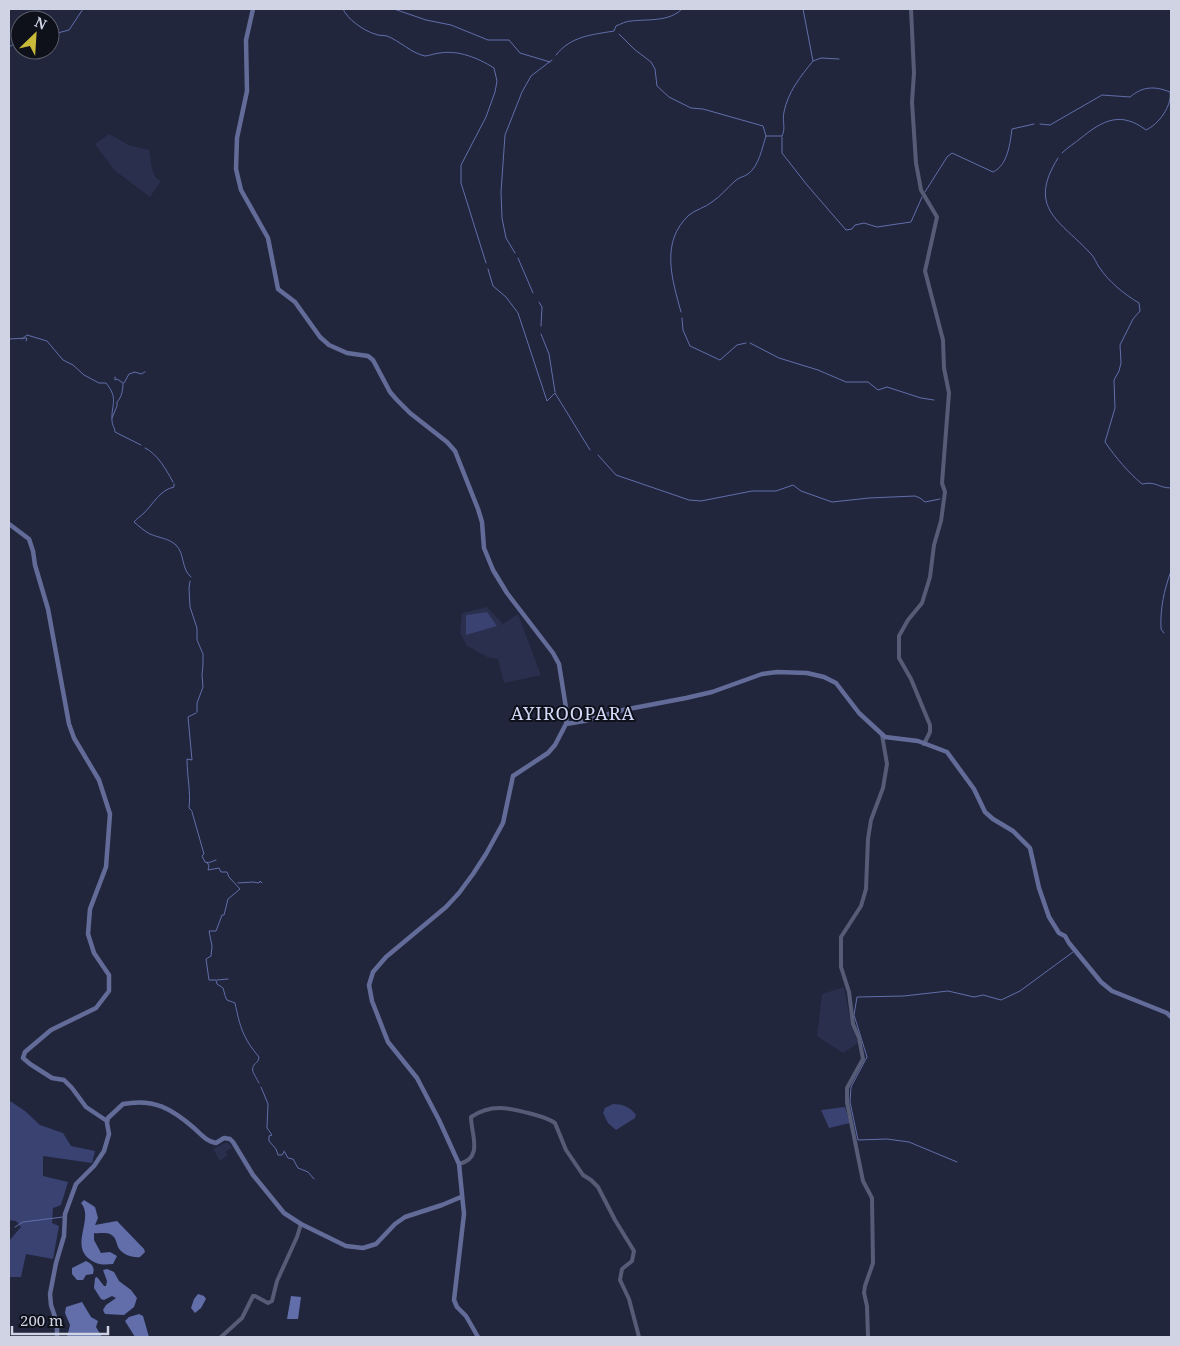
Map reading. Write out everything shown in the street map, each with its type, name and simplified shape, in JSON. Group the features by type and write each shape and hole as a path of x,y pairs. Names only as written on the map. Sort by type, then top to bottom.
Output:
{"main road":[{"path":"253,9 246,40 247,91 236,146 236,169 241,190 268,238 278,289 295,302 320,337 329,345 347,353 368,356 373,360 390,392 397,400 410,413 448,442 455,451 478,509 482,522 484,548 493,570 506,593 553,653 559,664 567,714 566,724 555,745 548,753 514,776 503,823 486,854 459,893 446,907 386,957 373,972 369,985 372,1001 383,1032 392,1047 417,1078 459,1164 464,1214 454,1300 478,1337"},
{"path":"9,524 25,535 30,541 48,609 69,724 74,738 99,780 102,796 108,807 110,821 106,867 90,910 88,934 94,954 109,975 109,991 96,1008 51,1030 25,1052 23,1058 52,1078 64,1080 86,1107 107,1121"},
{"path":"566,724 584,722 624,710 703,694 762,674 778,672 807,673 824,677 836,683 859,713 885,737 924,744 947,752 974,789 985,812 1014,832 1030,848 1039,888 1049,917 1059,933 1065,936 1101,982 1120,995 1167,1013 1171,1017"},
{"path":"58,1337 57,1323 51,1305 50,1294 64,1236 65,1214 76,1184 94,1166 104,1151 109,1134 107,1121 113,1112 123,1104 159,1104 169,1109 207,1140 216,1143 224,1138 230,1139 265,1192 284,1214 346,1246 363,1248 376,1244 395,1224 405,1217 461,1197"}],"street":[{"path":"911,9 914,73 913,121 916,163 921,190 937,217 924,271 943,340 944,368 949,393 942,483 945,492 941,521 934,545 930,577 922,603 908,620 899,636 899,658 911,679 930,725 930,732 924,744"},
{"path":"868,1337 867,1306 864,1293 873,1263 872,1198 863,1181 847,1102 847,1088 863,1059 862,1050 853,1024 849,992 841,968 841,937 861,906 866,889 871,820 883,788 887,764 882,735"},
{"path":"459,1164 467,1162 472,1156 475,1144 471,1117 477,1112 494,1108 510,1108 551,1120 555,1123 572,1158 583,1175 598,1187 634,1251 632,1261 622,1269 620,1280 629,1298 639,1337"},
{"path":"221,1337 242,1318 253,1296 268,1303 272,1301 277,1281 301,1224"}],"shaded area":[{"path":"109,134 129,145 149,150 152,169 156,178 161,181 150,197 114,170 95,144"},
{"path":"487,607 503,624 518,614 541,675 504,683 498,659 489,658 467,646 460,633 462,613"},
{"path":"487,612 497,626 466,635 466,615"},
{"path":"844,987 851,1024 858,1043 843,1053 817,1036 822,994"},
{"path":"9,1098 10,1101 25,1111 40,1125 63,1133 71,1146 95,1151 92,1163 43,1156 43,1176 68,1182 61,1205 53,1208 52,1223 59,1226 53,1259 26,1254 21,1277 9,1277 9,1241 21,1227 16,1221 9,1220"},
{"path":"613,1104 626,1106 636,1115 635,1118 616,1130 608,1123 603,1113 605,1108"},
{"path":"845,1107 850,1123 829,1128 821,1110"},
{"path":"227,1142 232,1148 225,1152 228,1155 220,1161 213,1149"},
{"path":"84,1200 95,1207 98,1218 95,1225 117,1221 145,1252 140,1257 128,1255 120,1250 112,1235 94,1233 94,1240 101,1253 110,1252 117,1256 113,1264 97,1263 88,1258 83,1252 82,1245 85,1216 81,1203"},
{"path":"86,1261 94,1269 93,1274 86,1275 83,1280 77,1280 72,1274 72,1268"},
{"path":"107,1269 114,1272 119,1281 131,1290 137,1298 134,1307 124,1315 105,1314 103,1310 106,1305 116,1298 112,1296 104,1300 101,1299 94,1288 95,1278 97,1277 106,1286 107,1281 103,1270"},
{"path":"198,1294 206,1299 201,1308 195,1313 191,1308"},
{"path":"291,1296 301,1297 298,1319 287,1319"},
{"path":"82,1302 91,1317 98,1321 96,1327 102,1337 67,1337 70,1325 65,1313 66,1307"},
{"path":"139,1314 143,1316 149,1337 135,1337 125,1321 129,1317"}],"waterway":[{"path":"60,32 69,30 83,9"},
{"path":"343,9 348,17 361,27 376,35 392,38 410,50 425,56 447,52 461,54 475,58 494,68 497,81 495,92 486,117 461,165 461,183 486,263"},
{"path":"394,9 426,20 451,25 488,40 509,40 520,53 550,62"},
{"path":"556,55 568,44 582,37 614,31 616,26 627,22 665,18 682,9"},
{"path":"803,9 813,61 821,58 839,59"},
{"path":"619,34 651,62 655,69 657,86 669,97 691,108 703,109 763,126 766,136"},
{"path":"515,253 506,238 502,218 501,192 505,135 522,92 531,76 552,60"},
{"path":"681,312 672,274 671,249 674,237 689,215 710,204 737,180 752,171 760,156 766,136 782,136 784,130 783,118 788,98 799,79 813,61"},
{"path":"1040,124 1050,125 1102,95 1130,97 1149,88 1170,92 1169,103 1164,114 1156,124 1146,130 1128,121 1112,120 1097,126 1062,153"},
{"path":"925,192 947,157 952,153 993,172 998,169 1005,159 1012,129 1034,124"},
{"path":"782,137 782,153 846,230 864,223 877,227 911,222 922,197"},
{"path":"1058,158 1049,175 1045,190 1046,202 1051,213 1092,256 1112,283 1139,303 1140,311 1133,319 1120,345 1121,363 1114,380 1115,408 1105,442 1113,454 1142,484 1151,483 1171,488"},
{"path":"518,258 533,293"},
{"path":"488,269 493,286 506,297 518,313 547,401 555,393 590,450"},
{"path":"539,302 542,307 541,326"},
{"path":"682,318 683,330 690,346 720,360 737,345 746,343"},
{"path":"541,334 549,354 555,392"},
{"path":"22,339 27,335 47,341 63,360 73,365 84,375 99,383 106,383 112,393 114,402 112,421 115,432 141,445"},
{"path":"9,339 27,338 26,341"},
{"path":"750,343 779,358 818,370 846,382 868,382 878,390 887,387 921,398 934,400"},
{"path":"124,383 129,374 145,372"},
{"path":"112,418 123,385 117,379 115,380 115,377"},
{"path":"145,448 158,458 173,482"},
{"path":"598,455 616,475 689,500 701,501 752,491 776,491 793,485 801,491 832,502 915,496 925,502 940,499"},
{"path":"174,484 174,487 161,494 134,522 150,534 167,539 176,545 181,553 186,570 191,577"},
{"path":"1164,633 1161,629 1162,607 1164,592 1171,571"},
{"path":"190,581 190,607 197,628 197,640 203,654 203,687 197,703 197,712"},
{"path":"192,811 189,808 190,796 187,765 187,759 192,760 188,717 196,713"},
{"path":"192,812 204,854 202,856 205,862 208,863 216,860"},
{"path":"207,862 208,870 219,868 221,872 227,872 240,889 228,899 224,915 222,915 216,931 209,931 212,946 211,956 206,959 209,980 216,980 217,984 223,988 225,995"},
{"path":"238,883 259,883 260,881 262,883"},
{"path":"957,1162 909,1142 887,1139 858,1140 850,1102 851,1087 867,1057 854,1015 857,997 904,996 948,991 974,997 983,995 1001,1000 1020,991 1073,952"},
{"path":"217,980 228,979"},
{"path":"225,996 227,1000 235,1003 243,1032 259,1057 253,1066 254,1074 259,1083"},
{"path":"261,1087 268,1104 267,1128 272,1135 269,1136 269,1141 276,1149 278,1155 282,1155 284,1152"},
{"path":"284,1151 288,1158 293,1159 298,1168 308,1172 314,1179"},
{"path":"15,1227 23,1222 63,1217"}],"district":[{"name":"AYIROOPARA","path":"573,713"}]}
